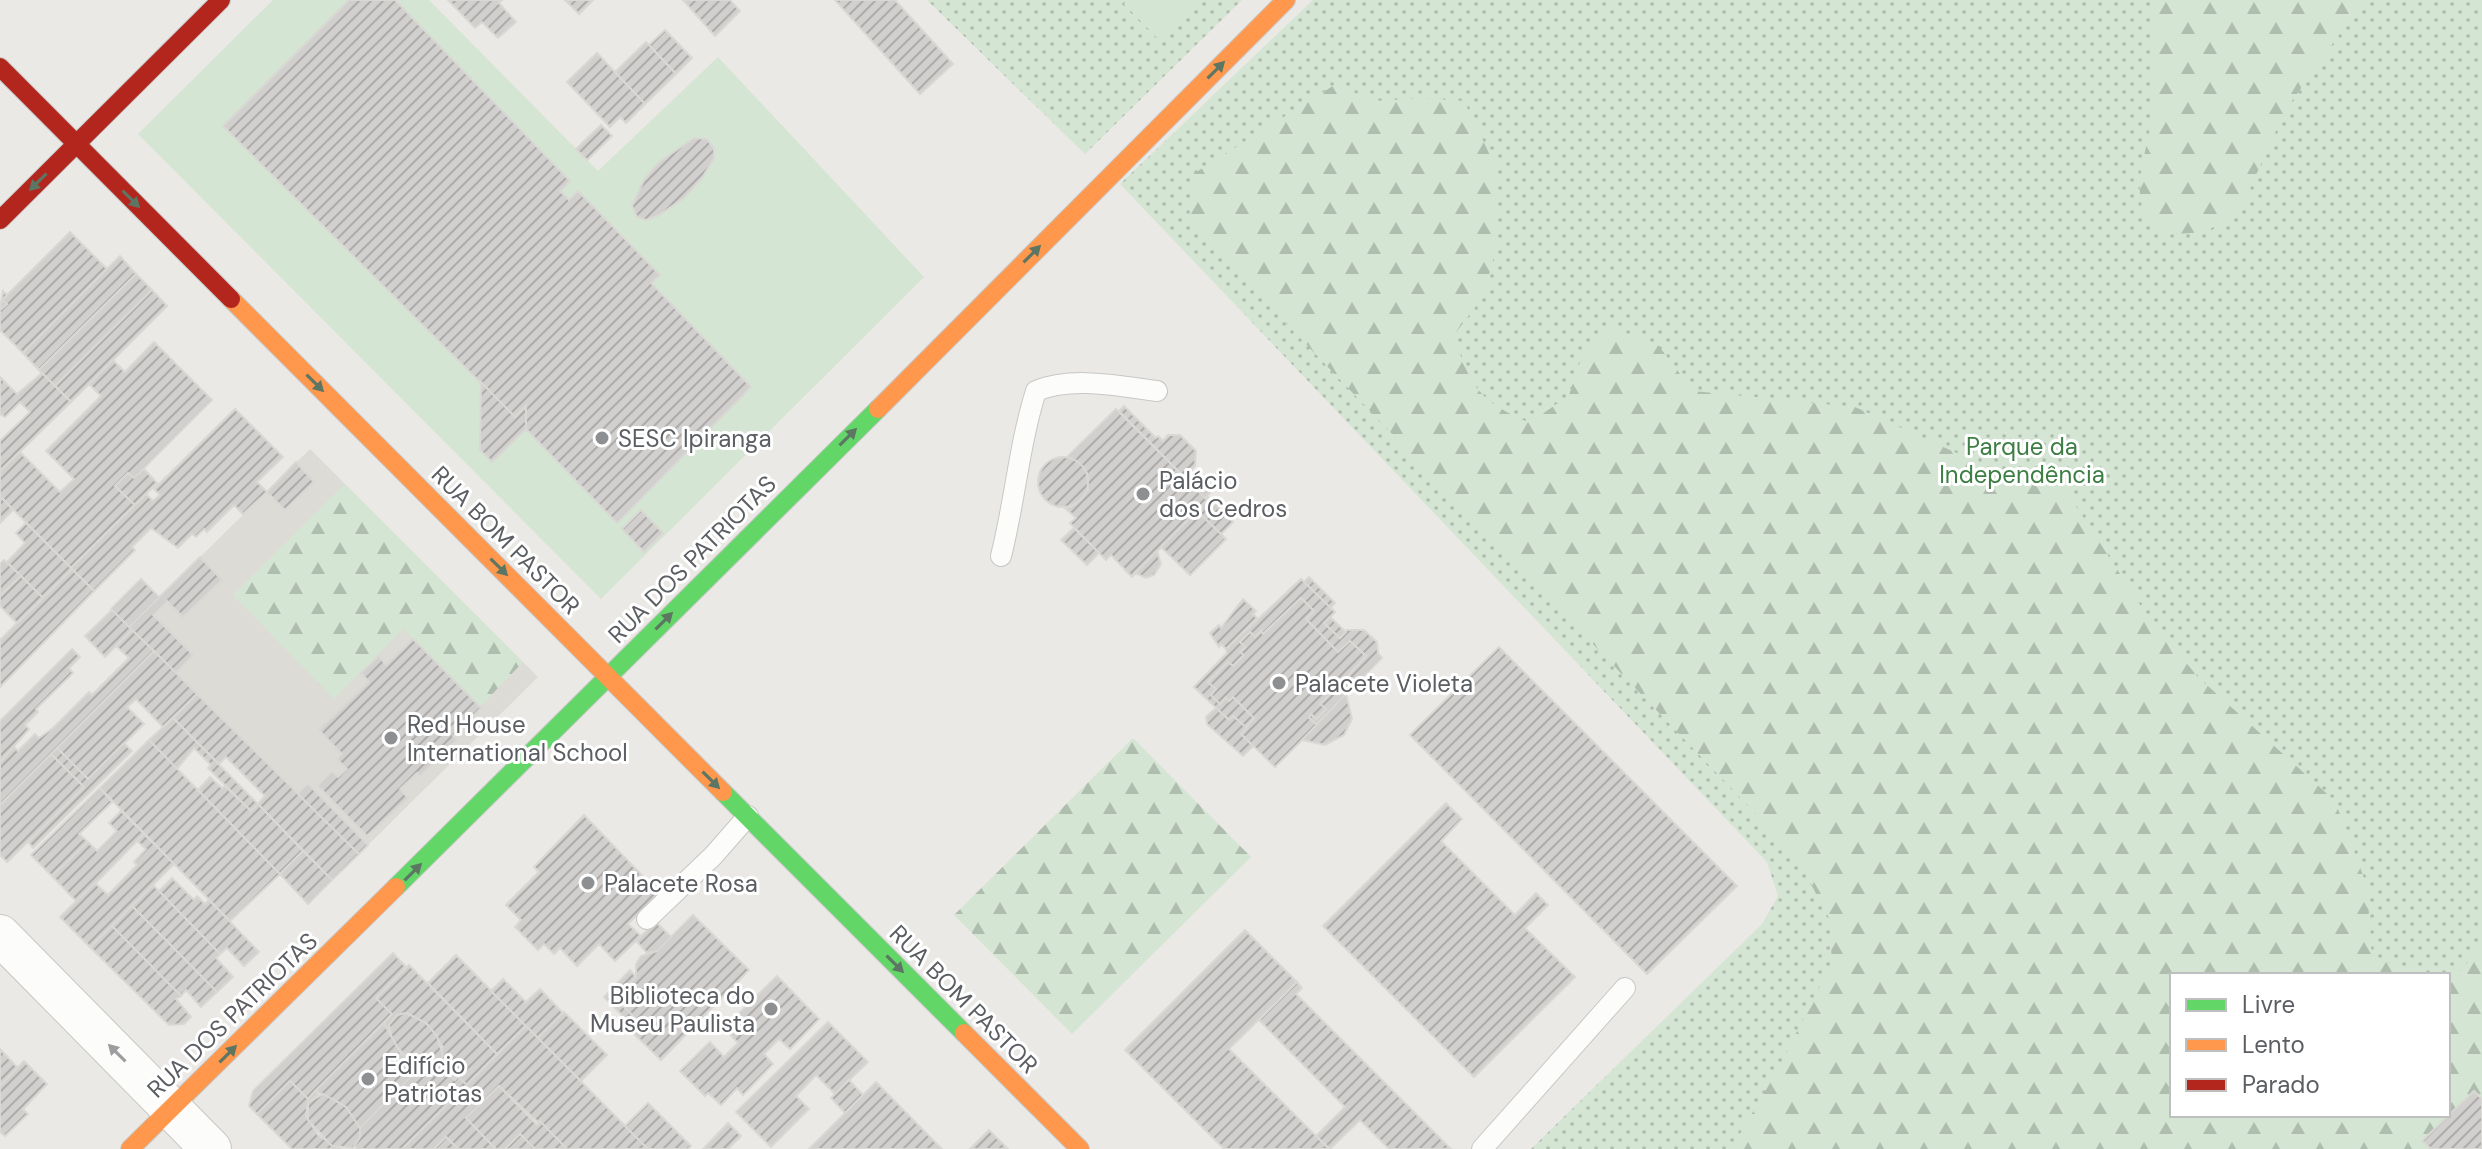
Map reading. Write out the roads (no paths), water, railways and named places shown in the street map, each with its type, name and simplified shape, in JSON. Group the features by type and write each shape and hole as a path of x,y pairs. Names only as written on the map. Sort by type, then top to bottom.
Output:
{"main road":[{"path":"0,220 221,0"},
{"name":"RUA DOS PATRIOTAS","path":"130,1149 1286,0"},
{"name":"RUA BOM PASTOR","path":"0,67 1080,1149"}],"street":[{"path":"0,935 211,1149"}],"lane":[{"path":"1001,556 1016,494 1021,439 1036,391 1053,384 1069,383 1157,391"},
{"path":"647,919 713,856 748,816"},
{"path":"1482,1149 1625,988"}],"place":[{"name":"SESC Ipiranga","path":"602,438"},
{"name":"Palácio dos Cedros","path":"1143,494"},
{"name":"Palacete Violeta","path":"1279,683"},
{"name":"Red House International School","path":"391,738"},
{"name":"Palacete Rosa","path":"588,883"},
{"name":"Biblioteca do Museu Paulista","path":"771,1009"},
{"name":"Edifício Patriotas","path":"368,1079"}],"park label":[{"name":"Parque da Independência","path":"2022,460"}]}
